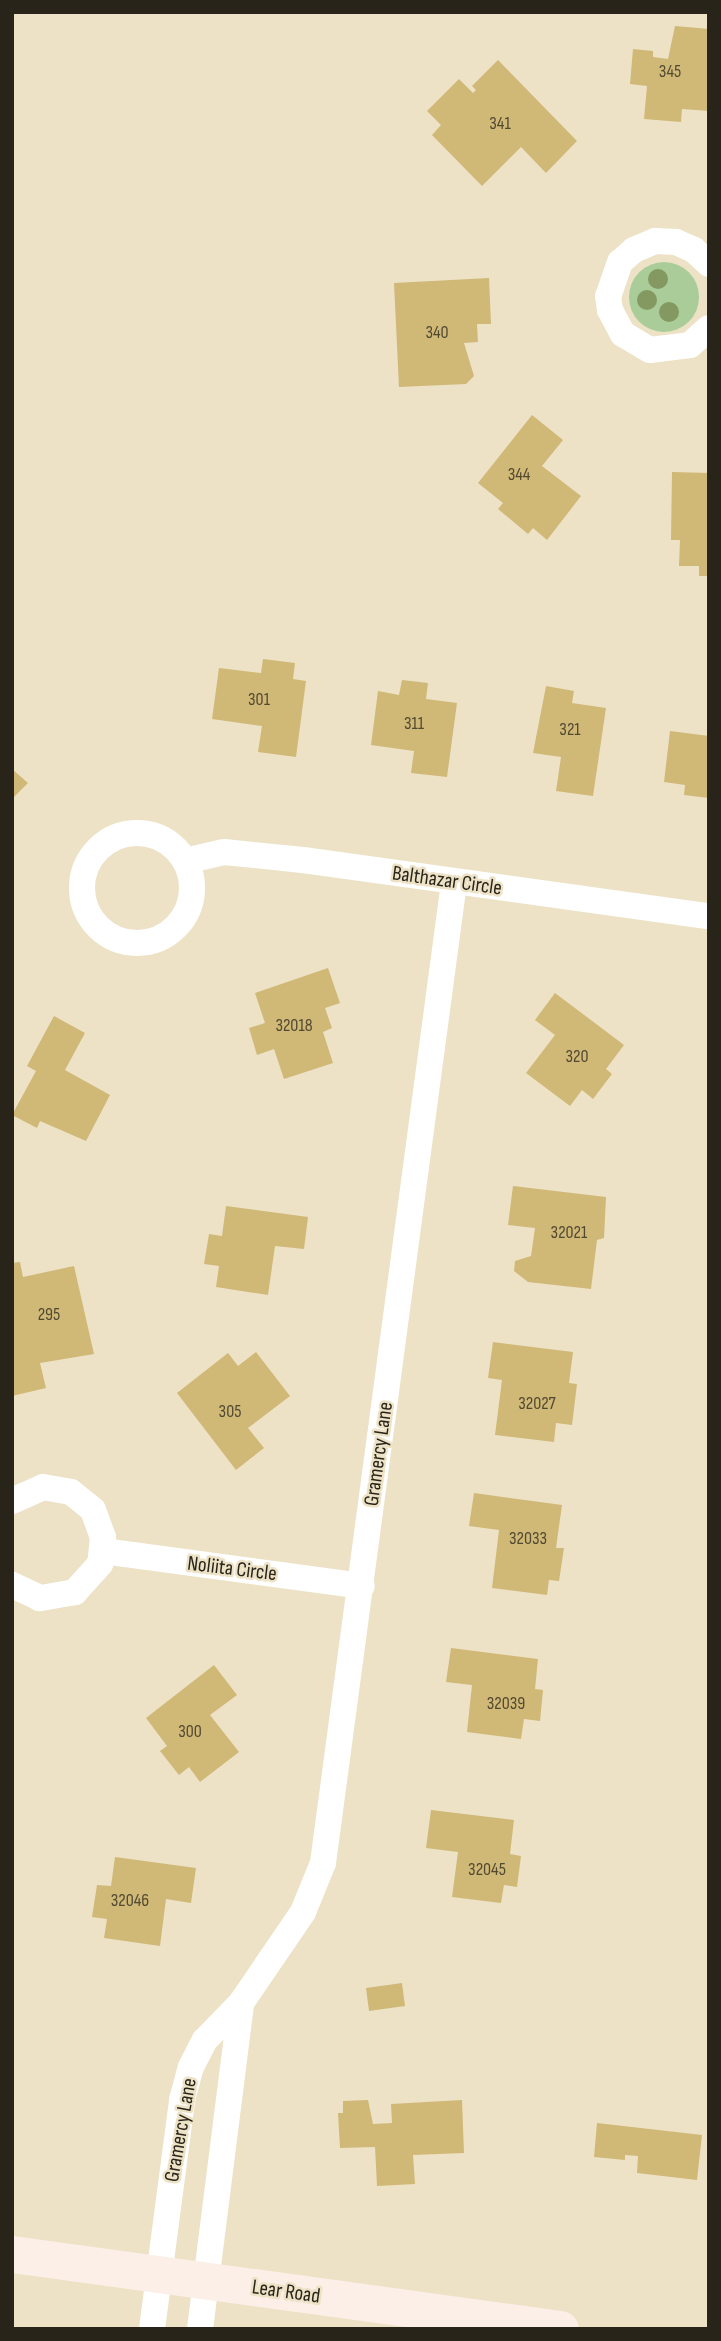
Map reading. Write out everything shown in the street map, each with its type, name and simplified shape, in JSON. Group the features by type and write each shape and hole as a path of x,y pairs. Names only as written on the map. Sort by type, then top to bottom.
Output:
{"street":[{"path":"709,264 685,246 656,241 634,250 620,262 608,296 615,323 623,334 650,350 690,345 709,328"},
{"path":"133,833 153,835 172,845 185,861 192,883 189,905 177,925 159,938 137,943 115,939 98,928 85,907 85,868 97,850 113,838 133,833"},
{"name":"Balthazar Circle","path":"185,861 224,852 709,916"},
{"name":"Gramercy Lane","path":"152,2329 182,2100 191,2067 205,2040 241,2003 303,1912 323,1863 454,882"},
{"path":"12,1501 43,1487 71,1492 93,1510 102,1530 103,1552 94,1575 63,1596 40,1598 12,1585"},
{"name":"Noliita Circle","path":"103,1552 362,1586"},
{"name":"Gramercy Lane","path":"200,2329 241,2003"},
{"name":"Lear Road","path":"12,2254 560,2329"}],"green space":[{"path":"664,262 689,272 699,297 689,322 664,332 639,322 629,297 639,272"}],"building":[{"path":"675,26 709,29 709,111 682,109 681,122 644,119 647,86 630,84 633,49 653,51 653,57 668,59"},
{"path":"498,60 577,141 546,173 521,147 482,186 432,135 441,125 427,111 459,79 473,93 476,90 472,86"},
{"path":"489,278 491,324 477,324 478,342 464,343 474,376 466,384 399,387 394,283"},
{"path":"532,415 563,440 542,466 581,496 547,540 533,528 528,534 498,509 503,503 478,483"},
{"path":"672,472 709,473 709,576 699,576 699,566 679,566 680,540 671,540"},
{"path":"263,659 295,663 293,679 306,681 296,757 258,752 262,726 212,719 219,668 261,673"},
{"path":"402,680 428,683 426,699 457,703 447,777 411,773 414,751 371,745 378,691 399,695"},
{"path":"546,686 574,691 572,703 606,708 593,796 556,791 561,757 533,753"},
{"path":"670,731 709,736 709,798 684,795 685,785 664,782"},
{"path":"12,769 28,783 12,799"},
{"path":"328,968 340,1003 325,1008 332,1028 323,1032 333,1063 284,1079 274,1049 257,1055 249,1028 265,1023 255,993"},
{"path":"555,993 624,1045 606,1069 612,1074 593,1099 582,1090 570,1106 526,1073 555,1035 535,1020"},
{"path":"54,1016 85,1033 65,1070 110,1095 86,1141 40,1121 37,1128 12,1115 36,1071 27,1066"},
{"path":"513,1186 606,1197 604,1238 597,1240 591,1289 528,1282 514,1271 515,1261 531,1256 535,1228 508,1225"},
{"path":"226,1206 308,1217 304,1249 275,1246 268,1295 216,1287 219,1266 204,1264 209,1234 222,1236"},
{"path":"20,1262 23,1277 74,1266 94,1354 40,1363 46,1388 12,1396 12,1263"},
{"path":"493,1342 573,1352 569,1383 577,1384 572,1425 556,1423 554,1442 495,1435 502,1380 488,1378"},
{"path":"256,1352 290,1396 248,1428 264,1448 236,1470 177,1393 228,1353 238,1366"},
{"path":"474,1493 562,1505 556,1548 564,1548 559,1581 549,1580 547,1595 492,1588 499,1530 469,1526"},
{"path":"451,1648 538,1659 535,1689 543,1690 540,1721 524,1719 521,1739 467,1732 472,1685 446,1682"},
{"path":"214,1665 237,1695 210,1715 239,1752 200,1782 189,1767 179,1775 160,1751 167,1746 146,1718"},
{"path":"431,1810 514,1820 510,1854 521,1856 517,1887 504,1885 501,1903 452,1897 458,1852 426,1848"},
{"path":"115,1857 196,1868 191,1903 166,1899 160,1946 104,1938 107,1919 92,1917 97,1885 111,1886"},
{"path":"402,1983 405,2006 369,2011 366,1988"},
{"path":"368,2100 373,2124 392,2123 391,2104 462,2100 464,2153 413,2155 415,2184 377,2186 375,2147 340,2148 338,2113 343,2113 343,2101"},
{"path":"597,2123 702,2135 697,2180 637,2173 638,2156 625,2155 625,2160 594,2157"}]}
